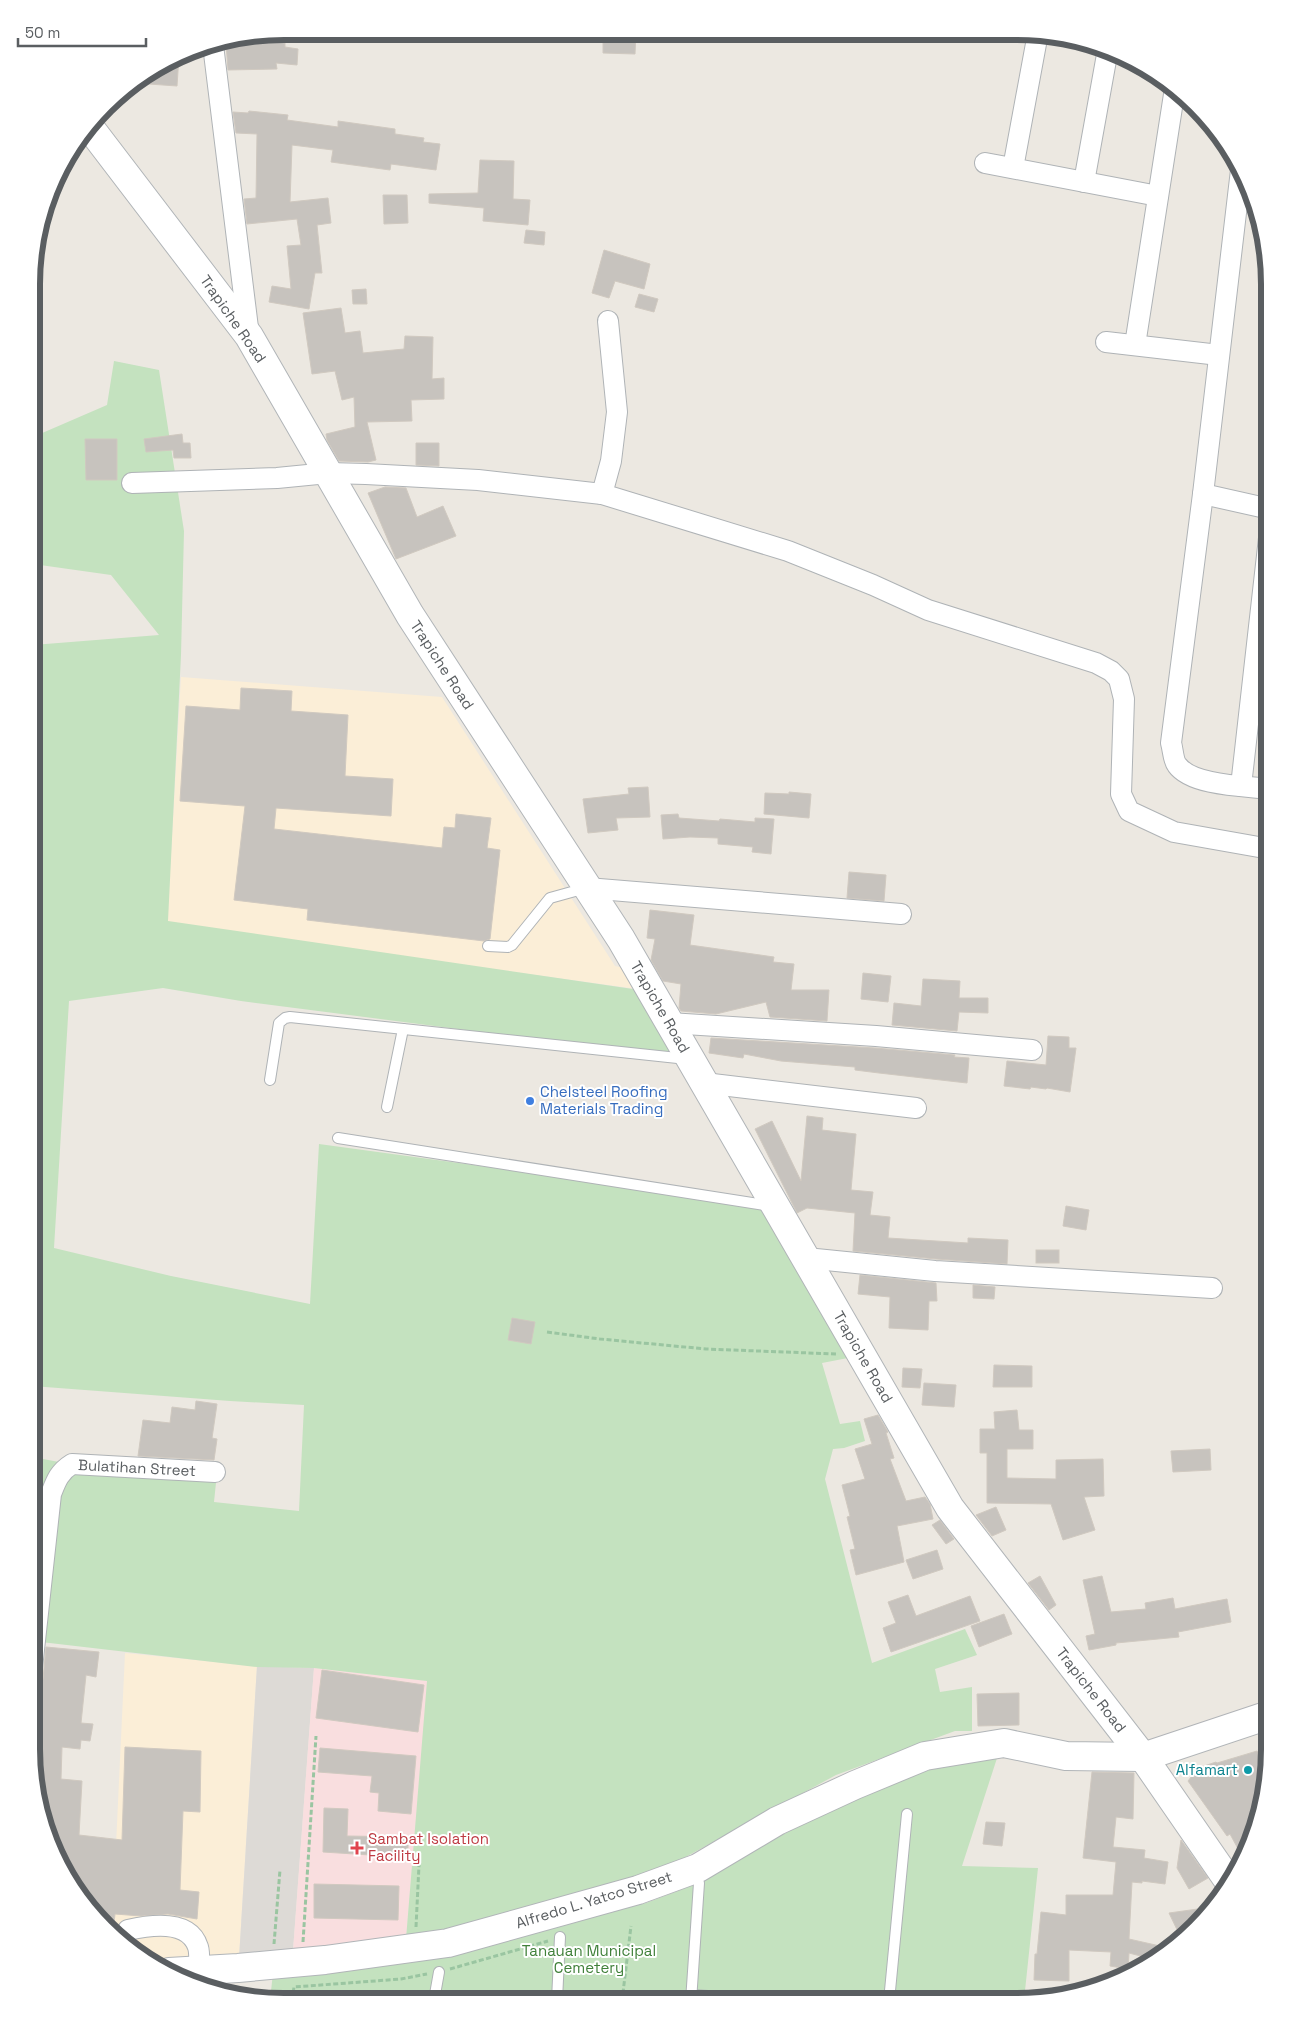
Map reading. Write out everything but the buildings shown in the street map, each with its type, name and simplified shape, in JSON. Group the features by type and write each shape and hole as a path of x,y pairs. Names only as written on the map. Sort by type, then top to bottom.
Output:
{"street":[{"path":"1013,168 1036,41"},
{"path":"214,50 249,336"},
{"path":"1084,182 1106,58"},
{"path":"1135,345 1174,97"},
{"name":"Trapiche Road","path":"93,132 249,336 410,615 621,939 950,1508 1142,1757 1225,1876"},
{"path":"985,163 1158,196"},
{"path":"1239,184 1203,494 1171,743 1177,765 1191,776 1212,782 1261,788"},
{"path":"602,494 611,461 617,412 608,321"},
{"path":"1106,342 1219,354"},
{"path":"132,483 277,478 328,473 478,480 602,494 788,551 873,585 928,610 1096,663 1111,671 1119,679 1124,699 1121,794 1129,810 1174,832 1261,848"},
{"path":"1203,494 1261,507"},
{"path":"1241,786 1261,609"},
{"path":"587,888 901,914"},
{"path":"669,1023 876,1036 1032,1050"},
{"path":"704,1083 916,1108"},
{"path":"806,1258 935,1271 1212,1288"},
{"name":"Bulatihan Street","path":"40,1595 51,1494 57,1477 63,1470 72,1464 215,1472"},
{"name":"Alfredo L. Yatco Street","path":"184,1971 273,1965 298,1975 414,1948 448,1943 638,1890 698,1868 777,1821 855,1785 926,1756 1004,1743 1066,1756 1142,1757 1261,1719"},
{"path":"126,1934 128,1930 163,1926 182,1928 192,1936 198,1947 199,1970"}],"lane":[{"path":"488,946 508,947 512,945 550,898 587,888"},
{"path":"270,1080 279,1023 285,1018 290,1017 690,1059"},
{"path":"387,1107 403,1029"},
{"path":"338,1138 775,1206"},
{"path":"890,1993 907,1814"},
{"path":"691,1993 699,1884"},
{"path":"557,1993 560,1937"},
{"path":"435,1993 438,1972"}],"path":[{"path":"548,1332 706,1349 862,1355"},
{"path":"294,1993 298,1975 316,1736"},
{"path":"414,1948 419,1865"},
{"path":"273,1965 280,1870"},
{"path":"623,1993 631,1926"}],"shaded area":[{"path":"181,677 442,697 615,966 629,969 637,989 167,924"},
{"path":"125,1653 257,1666 239,1958 164,1961 136,1943 112,1921"},
{"path":"257,1666 314,1668 293,1951 239,1958"},
{"name":"Sambat Isolation Facility","path":"314,1668 428,1681 406,1939 293,1951"}],"green space":[{"path":"114,361 159,370 184,531 181,655 168,921 633,989 654,997 690,1059 241,1001 163,988 69,1001 54,1248 171,1276 310,1304 319,1144 766,1205 853,1357 822,1363 840,1424 860,1421 865,1441 844,1448 833,1449 825,1479 872,1663 965,1629 977,1655 935,1669 940,1692 972,1687 972,1731 955,1731 836,1775 669,1866 627,1882 406,1939 427,1681 314,1668 257,1667 41,1642 50,1512 40,1511 40,1458 70,1464 217,1473 214,1502 299,1511 304,1405 40,1387 40,644 159,635 111,575 40,565 40,434 107,405"},
{"name":"Tanauan Municipal Cemetery","path":"999,1752 962,1866 1038,1868 1025,1993 271,1992 273,1973 646,1903 699,1883 759,1847 858,1795 934,1768"}],"place":[{"name":"Chelsteel Roofing Materials Trading","path":"530,1101"},
{"name":"Alfamart","path":"1248,1770"},
{"name":"Sambat Isolation Facility","path":"357,1848"}]}
